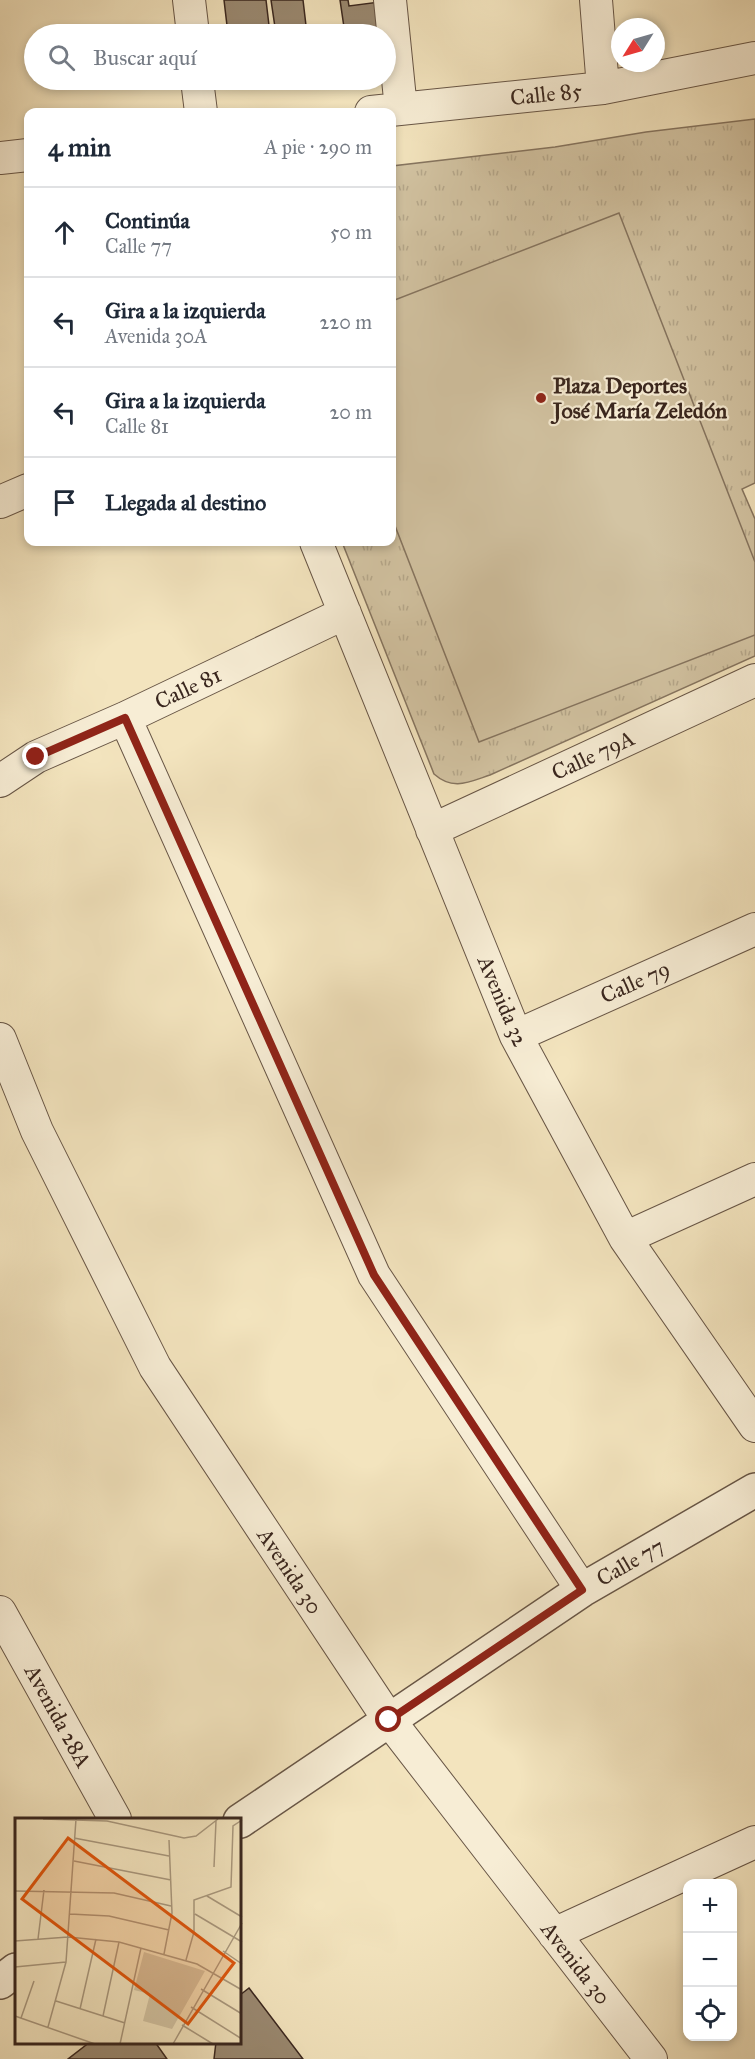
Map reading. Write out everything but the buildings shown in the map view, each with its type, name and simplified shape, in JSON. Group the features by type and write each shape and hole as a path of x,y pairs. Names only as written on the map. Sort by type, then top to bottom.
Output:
{"street":[{"path":"189,0 192,24"},
{"path":"390,0 392,24"},
{"path":"596,0 603,88"},
{"name":"Calle 85","path":"396,110 603,88 755,58"},
{"path":"396,59 401,109"},
{"path":"198,90 200,108"},
{"path":"0,158 24,155"},
{"path":"0,502 24,492"},
{"name":"Avenida 32","path":"318,546 516,1036 624,1238 755,1426"},
{"name":"Calle 81","path":"0,781 36,757 125,718 345,613"},
{"name":"Calle 79A","path":"432,830 755,680"},
{"path":"125,718 374,1275 582,1590"},
{"name":"Calle 79","path":"516,1036 755,928"},
{"name":"Avenida 30","path":"0,1039 37,1131 155,1367 389,1720 651,2059"},
{"path":"624,1238 755,1179"},
{"name":"Calle 77","path":"242,1820 582,1590 755,1490"},
{"name":"Avenida 28A","path":"0,1612 114,1818"},
{"path":"554,1934 755,1842"},
{"path":"0,1982 15,1971"}],"green space":[{"name":"Plaza Deportes José María Zeledón","path":"755,119 755,483 742,489 755,519 755,656 490,775 455,784 448,782 434,774 344,546 396,546 396,166 555,147 646,132"},
{"name":"Plaza Deportes José María Zeledón","path":"619,213 755,562 755,635 479,742 396,528 396,299"}],"place":[{"name":"Plaza Deportes José María Zeledón","path":"541,398"}],"route":[{"path":"36,757 125,718 374,1275 582,1590 389,1720"}]}
